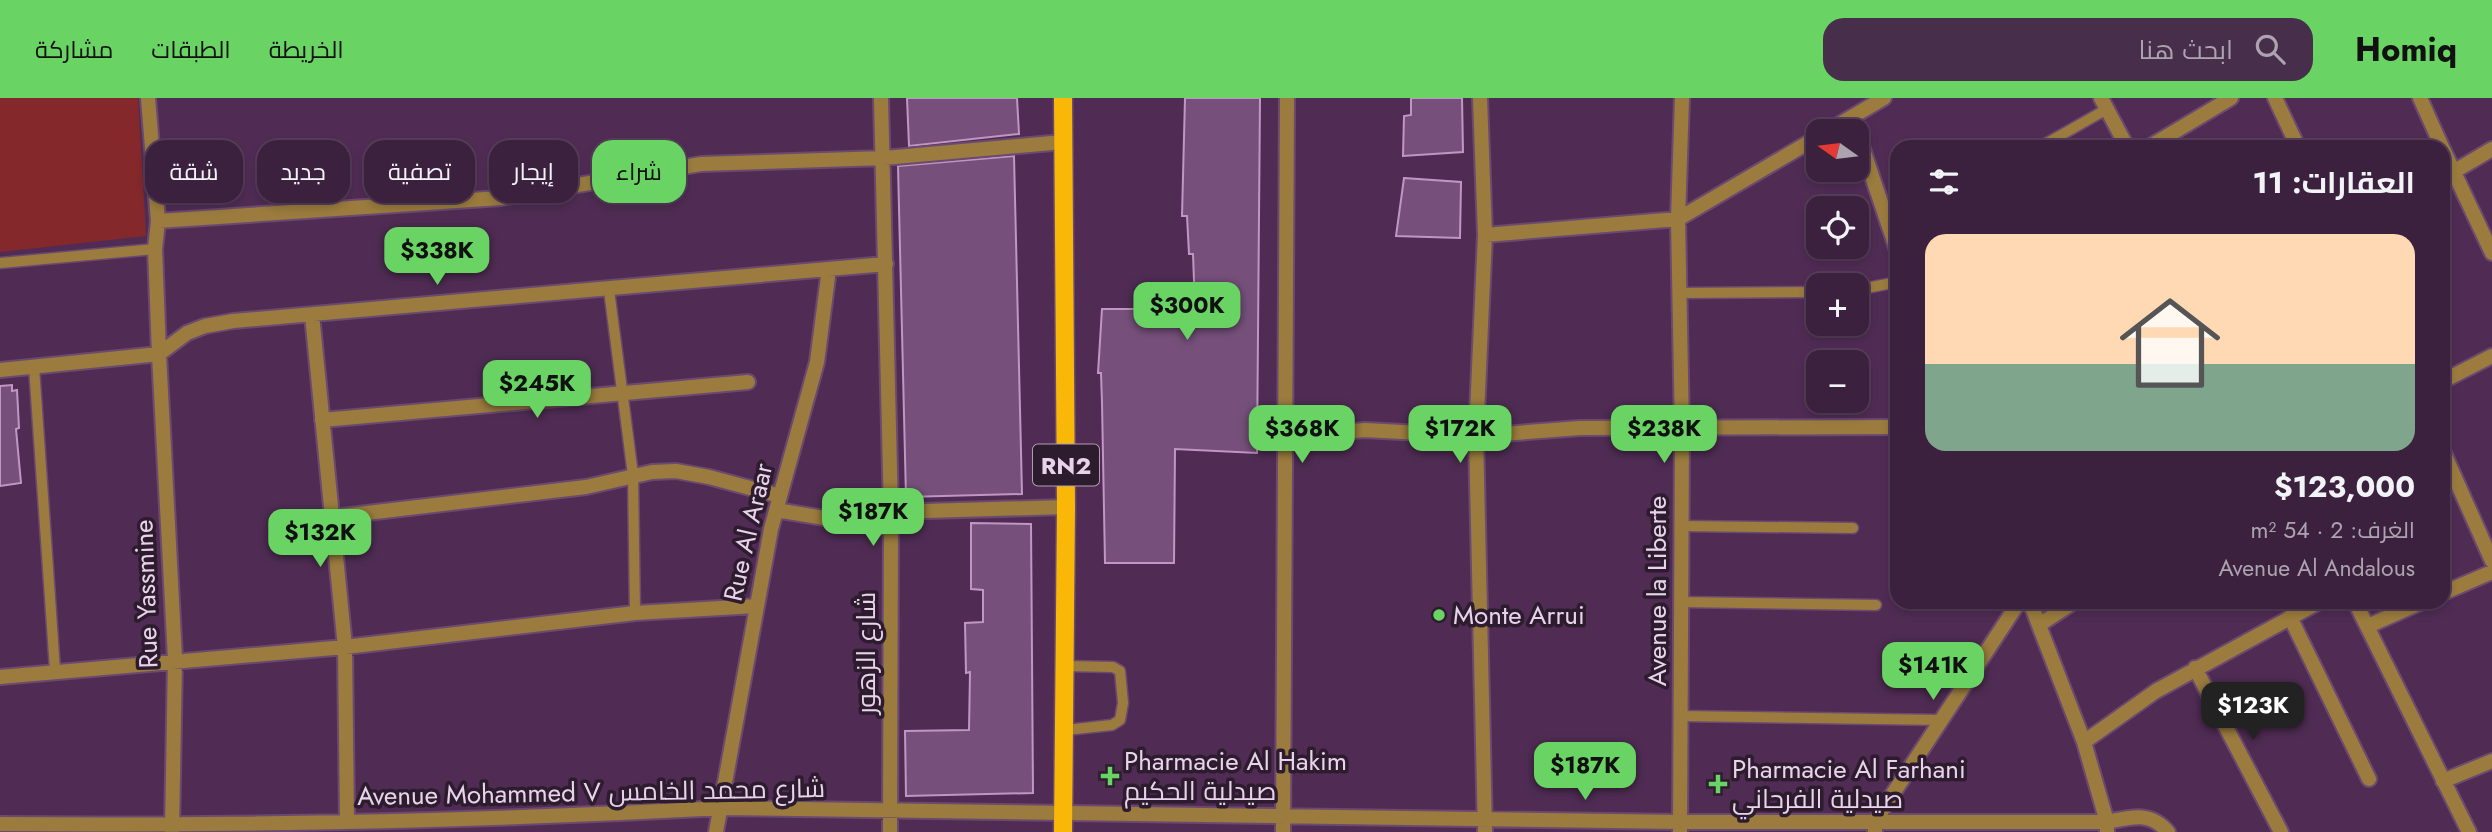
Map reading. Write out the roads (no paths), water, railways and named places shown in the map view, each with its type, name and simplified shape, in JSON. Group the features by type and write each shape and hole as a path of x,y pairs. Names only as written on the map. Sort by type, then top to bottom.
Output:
{"main road":[{"name":"RN2","path":"1063,98 1066,507 1063,832"}],"street":[{"name":"Rue Yassmine","path":"148,98 158,221 155,249 159,354 175,659 172,829"},
{"name":"شارع الزهور","path":"881,98 891,512 890,832"},
{"path":"1283,832 1287,98"},
{"path":"1480,98 1485,235 1476,436 1485,825"},
{"name":"Avenue la Liberte","path":"1680,827 1682,430 1678,219 1682,98"},
{"path":"1849,119 1884,98"},
{"path":"2161,140 2231,98"},
{"path":"2276,98 2295,140"},
{"path":"2420,98 2439,140"},
{"path":"2104,104 2123,140"},
{"path":"1852,117 1890,219"},
{"path":"158,221 501,198 701,164 884,158 1063,142"},
{"path":"1485,235 1678,219 1806,144"},
{"path":"2450,174 2492,149"},
{"path":"2450,179 2492,253"},
{"path":"0,370 159,354 187,333 205,326 886,264"},
{"name":"Rue Al Araar","path":"716,832 723,808 776,510 817,362 829,270"},
{"path":"312,315 345,647 347,821"},
{"path":"2450,377 2492,356"},
{"path":"322,420 748,383"},
{"path":"1284,437 1365,430 1476,436 1580,428 1682,430 1890,427"},
{"path":"2450,467 2492,561"},
{"path":"333,517 586,487 633,475 676,471 780,496"},
{"path":"891,512 1066,507"},
{"path":"776,510 891,529"},
{"path":"2450,590 2492,572"},
{"path":"0,677 175,659 345,647 635,613 757,606"},
{"path":"1875,827 2014,609"},
{"path":"2033,609 2084,742 2107,827"},
{"path":"2039,625 2063,609"},
{"path":"2084,742 2156,691 2305,609"},
{"path":"2359,609 2469,832"},
{"path":"2368,626 2406,609"},
{"path":"2290,617 2369,779"},
{"path":"2195,668 2281,832"},
{"path":"2443,781 2492,761"},
{"name":"Avenue Mohammed V شارع محمد الخامس","path":"0,824 172,829 347,821 415,826 723,808 890,812 1283,814 1485,825 1680,827 2107,827 2144,816 2156,820 2168,832"}],"lane":[{"path":"2050,140 2104,104"},
{"path":"0,263 155,249"},
{"path":"1869,288 1890,283"},
{"path":"609,290 633,475 635,613"},
{"path":"1679,292 1806,292"},
{"path":"34,367 55,670"},
{"path":"1682,526 1853,528"},
{"path":"1681,601 1876,605"},
{"path":"1066,666 1113,667 1120,671 1123,703 1120,720 1112,725 1066,730"},
{"path":"1680,716 1942,720"}],"place":[{"name":"Monte Arrui","path":"1439,615"},
{"name":"Pharmacie Al Hakim صيدلية الحكيم","path":"1110,776"},
{"name":"Pharmacie Al Farhani صيدلية الفرحاني","path":"1718,784"}]}
